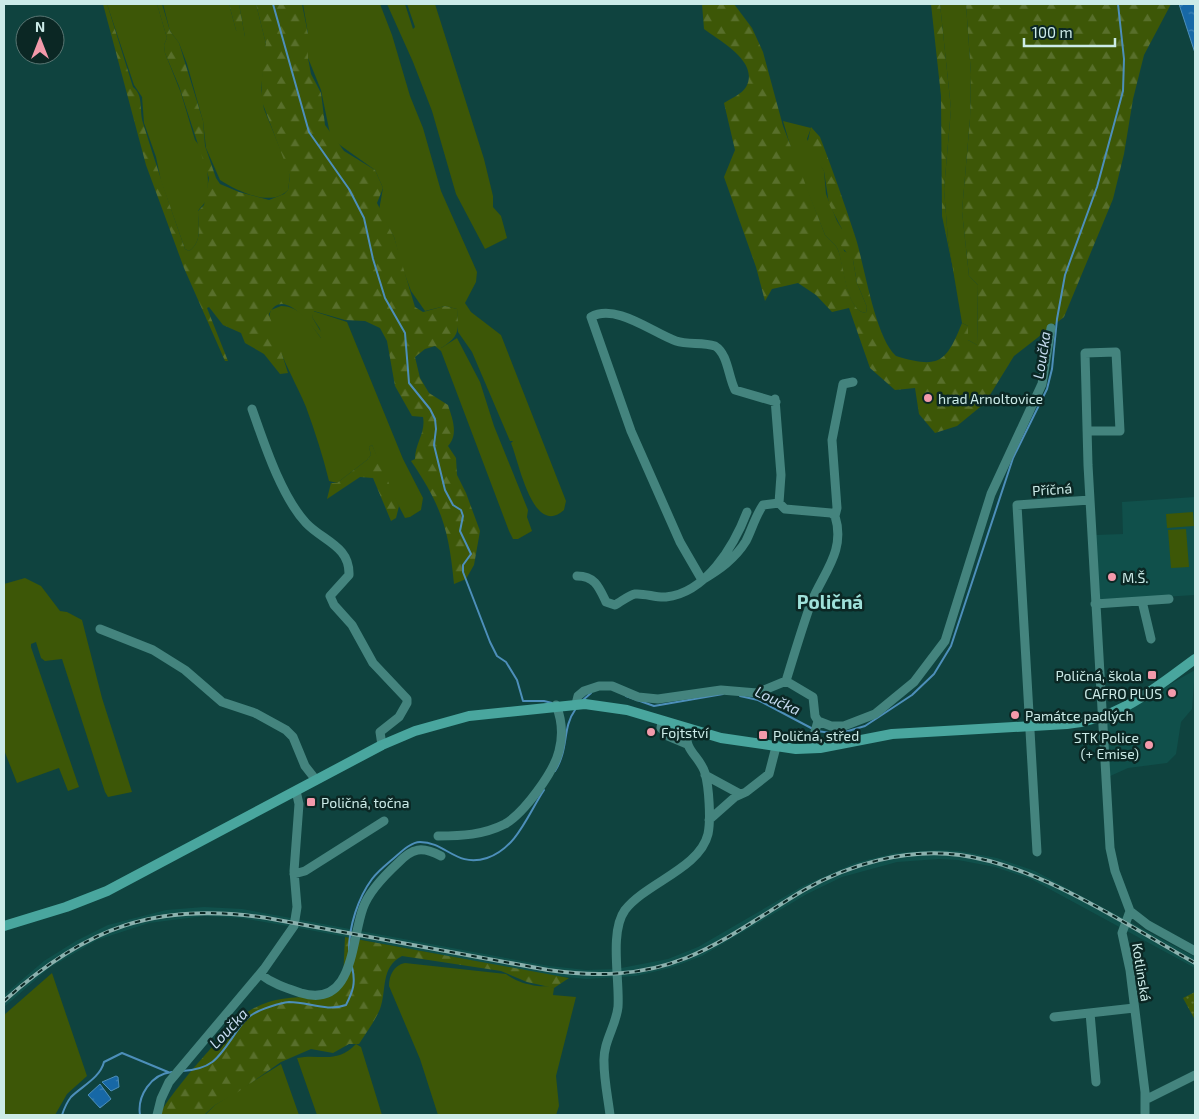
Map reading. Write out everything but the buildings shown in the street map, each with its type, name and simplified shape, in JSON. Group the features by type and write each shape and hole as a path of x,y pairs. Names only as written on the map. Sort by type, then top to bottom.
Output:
{"main road":[{"path":"4,926 82,902 124,883 382,745 415,731 453,720 556,705 576,704 614,707 720,738 776,747 814,748 892,734 1078,723 1103,718 1140,698 1195,659"}],"street":[{"path":"702,580 674,528 631,431 591,317 603,314 617,315 640,322 677,341 714,346 720,349 734,390 775,400 781,475 779,503 785,509 826,512 834,516"},
{"path":"816,728 844,726 875,714 914,682 945,641 991,494 1042,384 1052,328"},
{"path":"1087,431 1120,431 1116,352 1085,353 1087,431 1095,604 1111,855 1130,911 1148,925 1195,951"},
{"path":"576,704 578,696 584,691 599,686 612,686 638,697 658,699 721,690 757,693 786,681 811,605 831,568 837,538 834,516 837,508 832,440 843,384 853,382"},
{"path":"252,409 269,455 293,506 306,523 341,550 348,560 350,575 330,596 334,605 352,626 373,663 407,699 407,703 399,717 380,732 382,745"},
{"name":"Příčná","path":"1030,726 1017,505 1090,500"},
{"path":"702,580 722,568 735,556 746,540 763,505 779,503"},
{"path":"577,576 591,578 597,583 606,602 615,605 636,594 666,597 681,594 694,589 732,544 747,512"},
{"path":"1095,604 1169,599"},
{"path":"1142,601 1151,639"},
{"path":"100,629 157,653 185,670 222,702 255,713 286,730 293,737 305,766 316,780"},
{"path":"786,681 814,698 816,728 814,748"},
{"path":"438,836 469,836 485,832 503,824 521,812 558,753 561,724 556,705"},
{"path":"662,721 661,728 665,734 686,744 706,775 740,794"},
{"path":"1030,726 1037,852"},
{"path":"686,744 687,729"},
{"path":"709,820 740,794 769,774 776,747"},
{"path":"610,1115 604,1051 618,1006 616,966 620,920 624,912 640,896 699,852 708,833 706,775"},
{"path":"157,1115 160,1099 169,1082 260,974 288,938 294,926 297,907 294,874 299,804 296,791"},
{"path":"294,874 304,871 384,821"},
{"path":"260,974 280,986 310,996 330,993 338,986 347,969 363,907 373,890 413,850 425,848 441,856"},
{"name":"Kotlinská","path":"1130,911 1122,934 1134,1008 1145,1100 1145,1115"},
{"path":"1054,1018 1134,1008"},
{"path":"1090,1013 1096,1082"},
{"path":"1145,1100 1195,1075"}],"shaded area":[{"path":"1195,497 1195,595 1099,601 1096,535 1123,534 1122,502"},
{"path":"1195,670 1192,709 1181,722 1176,754 1167,763 1128,768 1108,777 1105,724 1109,719"},
{"path":"939,850 959,851 997,858 1035,871 1195,957 1195,968 1031,879 995,867 958,860 939,859 897,862 842,877 807,894 702,956 670,968 636,976 586,979 548,975 288,926 241,918 204,916 149,923 97,940 49,968 4,1007 4,995 44,961 76,941 108,925 166,910 204,907 242,909 549,966 586,970 616,969 668,959 698,947 803,886 855,863 895,853"}],"green space":[{"path":"103,4 107,4 133,87 139,95 143,123 185,249 189,251 198,238 198,211 204,205 209,178 179,86 165,53 164,45 167,38 157,4 162,4 170,31 179,43 203,121 205,146 216,178 220,184 239,192 269,200 284,194 288,190 290,176 261,99 263,56 266,44 256,4 302,4 308,34 308,58 311,74 321,93 325,125 344,151 375,170 383,188 377,203 394,237 415,307 423,312 445,306 457,309 458,327 452,340 441,348 441,351 435,346 425,349 415,357 420,378 429,393 448,405 454,431 448,446 456,458 457,475 480,531 474,565 466,579 454,584 450,549 442,520 430,492 411,461 415,459 424,423 423,417 412,416 395,386 387,341 380,328 365,321 345,320 314,311 312,317 324,337 322,339 305,318 290,306 282,304 275,306 269,314 288,373 280,374 264,354 245,343 241,333 223,325 209,307 207,308 228,361 225,361 184,268 146,165"},
{"path":"107,4 157,4 167,38 164,45 165,53 181,93 195,140 203,153 207,170 207,194 205,202 198,211 198,238 189,251 185,249 161,181 156,157 144,123 142,97 134,85"},
{"path":"163,4 229,4 236,30 245,37 239,4 256,4 266,44 261,90 264,109 290,176 288,190 281,195 273,198 254,196 235,189 220,180 206,148 203,121 187,64 179,43 170,31"},
{"path":"229,4 239,4 245,37 243,41 236,30"},
{"path":"303,4 380,4 392,35 410,96 423,128 441,191 477,272 476,282 465,303 471,312 501,335 566,501 564,510 553,516 544,514 536,506 529,494 511,443 513,441 510,441 472,352 458,332 457,309 445,306 425,311 411,291 394,237 379,210 383,188 375,170 337,143 330,134 321,90 308,58 308,34"},
{"path":"387,4 405,4 413,29 415,27 407,4 435,4 484,159 493,196 493,207 501,216 507,238 485,249 456,194 432,111"},
{"path":"702,4 734,4 752,28 763,52 783,126 825,235 838,250 854,305 859,311 866,313 867,307 857,283 853,260 841,246 842,229 829,204 824,171 807,145 811,127 820,137 839,188 856,239 876,318 882,334 896,356 922,362 932,362 939,359 951,347 962,323 968,326 968,340 977,345 978,285 969,276 962,211 970,119 971,74 966,4 1171,4 1144,55 1113,199 1064,317 1014,356 985,403 957,426 935,433 919,414 915,388 895,390 870,368 849,308 832,312 816,295 798,283 772,289 765,301 756,267 724,177 735,150 724,103 744,90 749,78 748,69 736,53 704,29"},
{"path":"931,4 940,4 951,109 944,189 948,240 957,288 942,216 941,96"},
{"path":"940,4 966,4 971,74 970,119 962,211 969,276 978,285 977,345 968,340 968,326 962,323 948,240 944,189 951,109"},
{"path":"783,121 811,128 807,139 824,171 826,194 842,229 844,251 850,254 853,260 857,283 867,307 866,313 859,311 850,296 838,250 825,235 793,155"},
{"path":"281,306 300,312 321,338 320,329 312,317 313,311 347,322 403,459 423,498 421,510 405,518 386,481 372,445 369,447 371,455 367,460 337,483 329,481 306,407 283,358 272,329 271,310"},
{"path":"457,338 480,382 494,426 528,510 527,517 532,531 518,539 513,539 509,531 441,351 441,348"},
{"path":"372,445 399,506 396,518 391,521 373,478 360,477 327,499 331,483 337,483 367,460 371,455 369,447"},
{"path":"1193,512 1194,526 1167,528 1166,514"},
{"path":"1186,529 1189,567 1171,568 1168,530"},
{"path":"25,578 41,586 60,611 67,612 82,620 102,698 132,792 108,797 62,659 45,661 41,658 36,642 31,644 31,647 79,787 68,791 59,768 17,783 4,750 4,584"},
{"path":"345,937 569,978 554,988 527,982 501,971 402,956 390,966 385,980 380,1009 359,1044 349,1044 333,1053 311,1049 281,1062 238,1092 215,1105 204,1115 160,1115 173,1094 199,1062 238,1019 246,1013 255,1007 274,1000 323,997 343,980"},
{"path":"405,963 506,974 526,983 554,988 553,995 576,997 556,1076 559,1106 556,1115 438,1115 420,1059 389,986 393,971"},
{"path":"52,973 87,1076 67,1094 55,1115 4,1115 4,1015"},
{"path":"1195,992 1195,1020 1183,998"},
{"path":"356,1044 361,1047 382,1115 317,1115 297,1058 335,1056 349,1050"},
{"path":"281,1064 299,1115 205,1115 215,1105"}],"water":[{"path":"1179,4 1195,4 1195,53"},
{"path":"116,1076 118,1077 119,1087 111,1091 102,1082"},
{"path":"100,1084 111,1099 100,1108 88,1095"}],"waterway":[{"path":"273,4 309,132 349,189 364,218 373,259 385,298 405,333 409,383 430,409 435,419 434,445 445,490 453,505 461,510 463,516 460,531 471,554 463,565 463,572 490,642 497,656 506,662 517,680 523,701 552,703"},
{"name":"Loučka","path":"817,731 838,734 865,726 912,695 934,674 951,646 1013,458 1047,389 1052,369 1057,319 1065,275 1097,187 1123,91 1124,59 1118,4"},
{"name":"Loučka","path":"583,700 591,693"},
{"name":"Loučka","path":"626,696 654,706 723,694"},
{"name":"Loučka","path":"740,696 758,700 813,729"},
{"name":"Loučka","path":"555,771 562,755 568,724 575,710"},
{"name":"Loučka","path":"349,950 353,922 362,895 374,876 403,850 420,842 437,846 467,860 487,858 506,847 514,838 544,790"},
{"name":"Loučka","path":"182,1071 202,1068 215,1060 244,1022 261,1010 289,1002 324,1007 346,1005 353,987 352,967"},
{"path":"62,1115 71,1097 99,1073 104,1062 122,1053 168,1072"},
{"name":"Loučka","path":"140,1115 141,1101 147,1087 158,1077 172,1072"}],"railway":[{"path":"4,1001 34,975 64,954 94,938 125,925 157,917 191,913 267,918 548,970 583,974 635,972 669,964 702,951 732,935 804,890 840,873 879,860 899,856 940,853 990,861 1021,871 1081,898 1195,963"}],"place":[{"name":"hrad Arnoltovice","path":"928,398"},
{"name":"M.Š.","path":"1112,577"},
{"name":"Poličná, škola","path":"1152,675"},
{"name":"CAFRO PLUS","path":"1172,693"},
{"name":"Památce padlých","path":"1015,715"},
{"name":"Fojtství","path":"651,732"},
{"name":"Poličná, střed","path":"763,735"},
{"name":"STK Police (+ Emise)","path":"1149,745"},
{"name":"Poličná, točna","path":"311,802"}],"district":[{"name":"Poličná","path":"830,601"}]}
